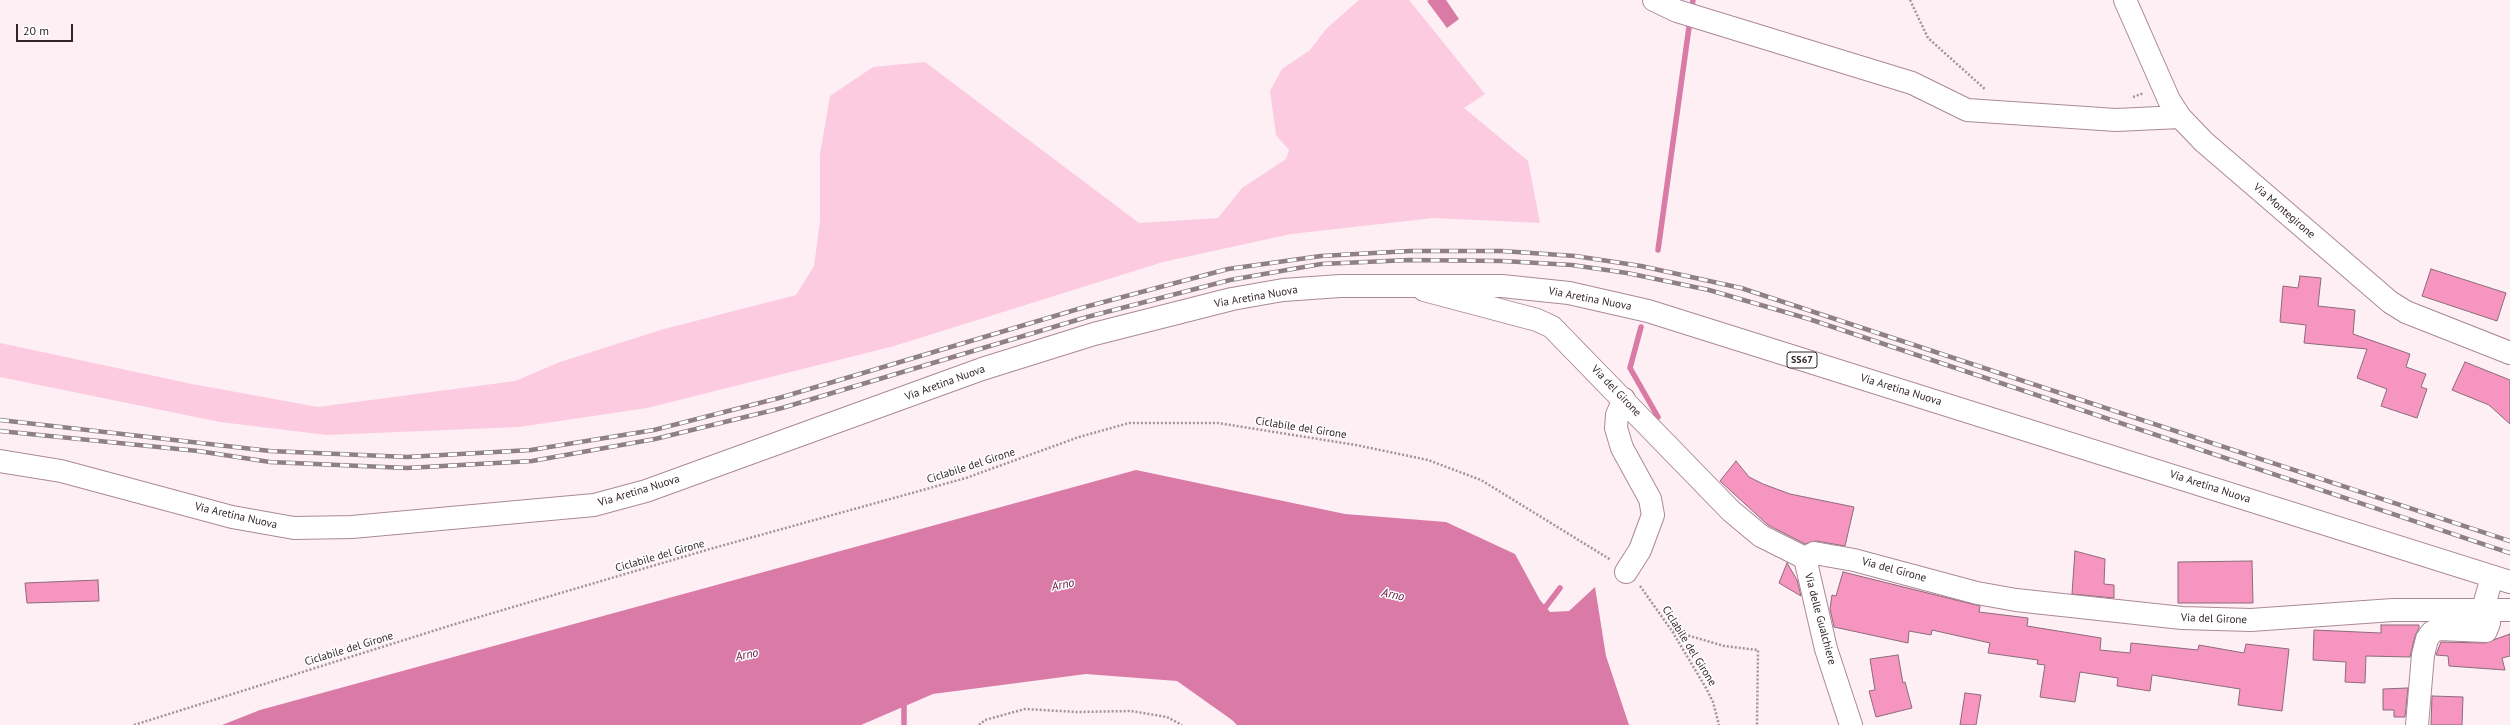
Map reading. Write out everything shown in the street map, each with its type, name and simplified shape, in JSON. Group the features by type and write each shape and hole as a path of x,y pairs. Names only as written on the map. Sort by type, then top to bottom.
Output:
{"main road":[{"path":"1654,0 1677,11 1912,83 1967,110 2116,120 2180,118"},
{"name":"Via Montegirone","path":"2125,0 2163,86 2180,118 2204,142 2390,302 2406,312 2510,353"},
{"name":"Via del Girone","path":"1403,285 1538,320 1552,327 1741,520 1761,536 1805,558 1814,553 1854,560 1977,593 2016,600 2182,618 2251,620 2393,610 2510,610"},
{"name":"Via Aretina Nuova","path":"0,460 61,471 232,517 294,528 352,527 594,505 646,491 788,441 965,375 1094,334 1232,299 1283,290 1340,286 1502,286 1554,291 1604,300 1648,312 2501,579"},
{"path":"1624,399 1617,415 1616,428 1622,448 1650,499 1653,515 1640,550 1626,572"},
{"name":"Via delle Gualchiere","path":"1805,558 1826,649 1851,725"},
{"path":"2417,725 2423,655 2427,639 2432,632 2439,630 2486,631 2489,623 2483,609 2501,579"}],"path":[{"path":"1910,0 1928,38 1978,85 1989,92"},
{"path":"2127,100 2163,86"},
{"name":"Ciclabile del Girone","path":"134,725 452,625 710,549 966,478 1079,437 1129,423 1218,423 1356,445 1428,460 1481,480 1606,557 1636,581 1672,631 1713,702 1719,725"},
{"path":"1672,631 1724,646 1758,650 1757,725"},
{"path":"978,725 986,720 1025,709 1077,712 1131,710 1167,717 1182,725"}],"shaded area":[{"path":"1359,0 1409,0 1485,94 1464,108 1528,161 1540,223 1434,218 1291,234 1163,262 894,346 647,408 519,427 327,435 220,422 0,377 0,343 192,384 318,407 515,381 560,362 664,329 796,295 814,266 820,221 820,154 830,96 873,67 925,62 1139,223 1218,218 1242,188 1286,159 1289,150 1276,135 1270,91 1282,69 1310,50 1327,28"}],"water":[{"path":"1446,0 1459,19 1447,28 1427,1"},
{"name":"Arno","path":"1136,470 1345,514 1446,522 1515,554 1540,600 1550,612 1569,611 1595,587 1606,656 1629,725 1237,725 1177,681 1086,674 933,694 861,725 222,725 260,710"}],"building":[{"path":"2431,269 2506,293 2497,321 2422,296"},
{"path":"2300,276 2321,278 2318,306 2355,310 2353,334 2410,354 2406,367 2426,374 2421,387 2427,389 2417,418 2381,406 2387,389 2357,378 2367,349 2304,343 2306,325 2280,322 2283,286 2298,288"},
{"path":"2465,362 2510,380 2510,424 2489,405 2452,390"},
{"path":"1736,461 1749,477 1763,484 1790,494 1854,507 1845,546 1816,541 1805,544 1768,525 1720,481"},
{"path":"2075,551 2105,559 2104,584 2114,585 2114,598 2072,594"},
{"path":"2252,561 2253,603 2178,603 2178,562"},
{"path":"1787,563 1797,580 1801,596 1779,583"},
{"path":"1843,572 1980,606 1979,612 2028,618 2027,626 2101,638 2100,650 2130,653 2131,643 2198,650 2199,645 2244,653 2246,644 2289,649 2282,711 2238,705 2240,689 2152,675 2150,691 2117,686 2118,678 2080,672 2075,702 2040,697 2045,665 2037,664 2038,660 1988,653 1990,643 1932,630 1931,635 1909,631 1908,643 1834,627 1830,609 1832,595 1836,596"},
{"path":"98,580 99,601 27,603 25,583"},
{"path":"2381,625 2419,625 2419,628 2415,636 2410,657 2366,656 2365,683 2345,682 2346,662 2313,660 2314,630 2381,633"},
{"path":"2510,634 2510,656 2502,658 2505,670 2449,666 2448,656 2436,655 2441,642 2485,643"},
{"path":"1898,655 1903,683 1905,682 1912,708 1876,717 1869,691 1875,690 1870,659"},
{"path":"2408,688 2405,717 2394,717 2394,710 2383,710 2383,689"},
{"path":"1965,693 1981,695 1976,725 1960,725"},
{"path":"2432,696 2463,697 2462,725 2431,725"}],"waterway":[{"path":"1691,12 1693,0"},
{"path":"1658,250 1690,20"},
{"path":"1641,327 1630,368 1658,417"},
{"path":"1541,613 1560,588"},
{"path":"904,699 904,725"}],"railway":[{"path":"0,420 270,451 407,457 531,450 654,430 779,398 1085,307 1228,269 1321,256 1410,251 1502,251 1575,256 1641,266 1741,288 2510,541"},
{"path":"0,431 198,451 270,462 407,468 532,461 655,439 782,408 1087,317 1230,280 1321,264 1409,260 1503,261 1572,265 1627,273 1709,290 1809,319 2510,553"}]}
